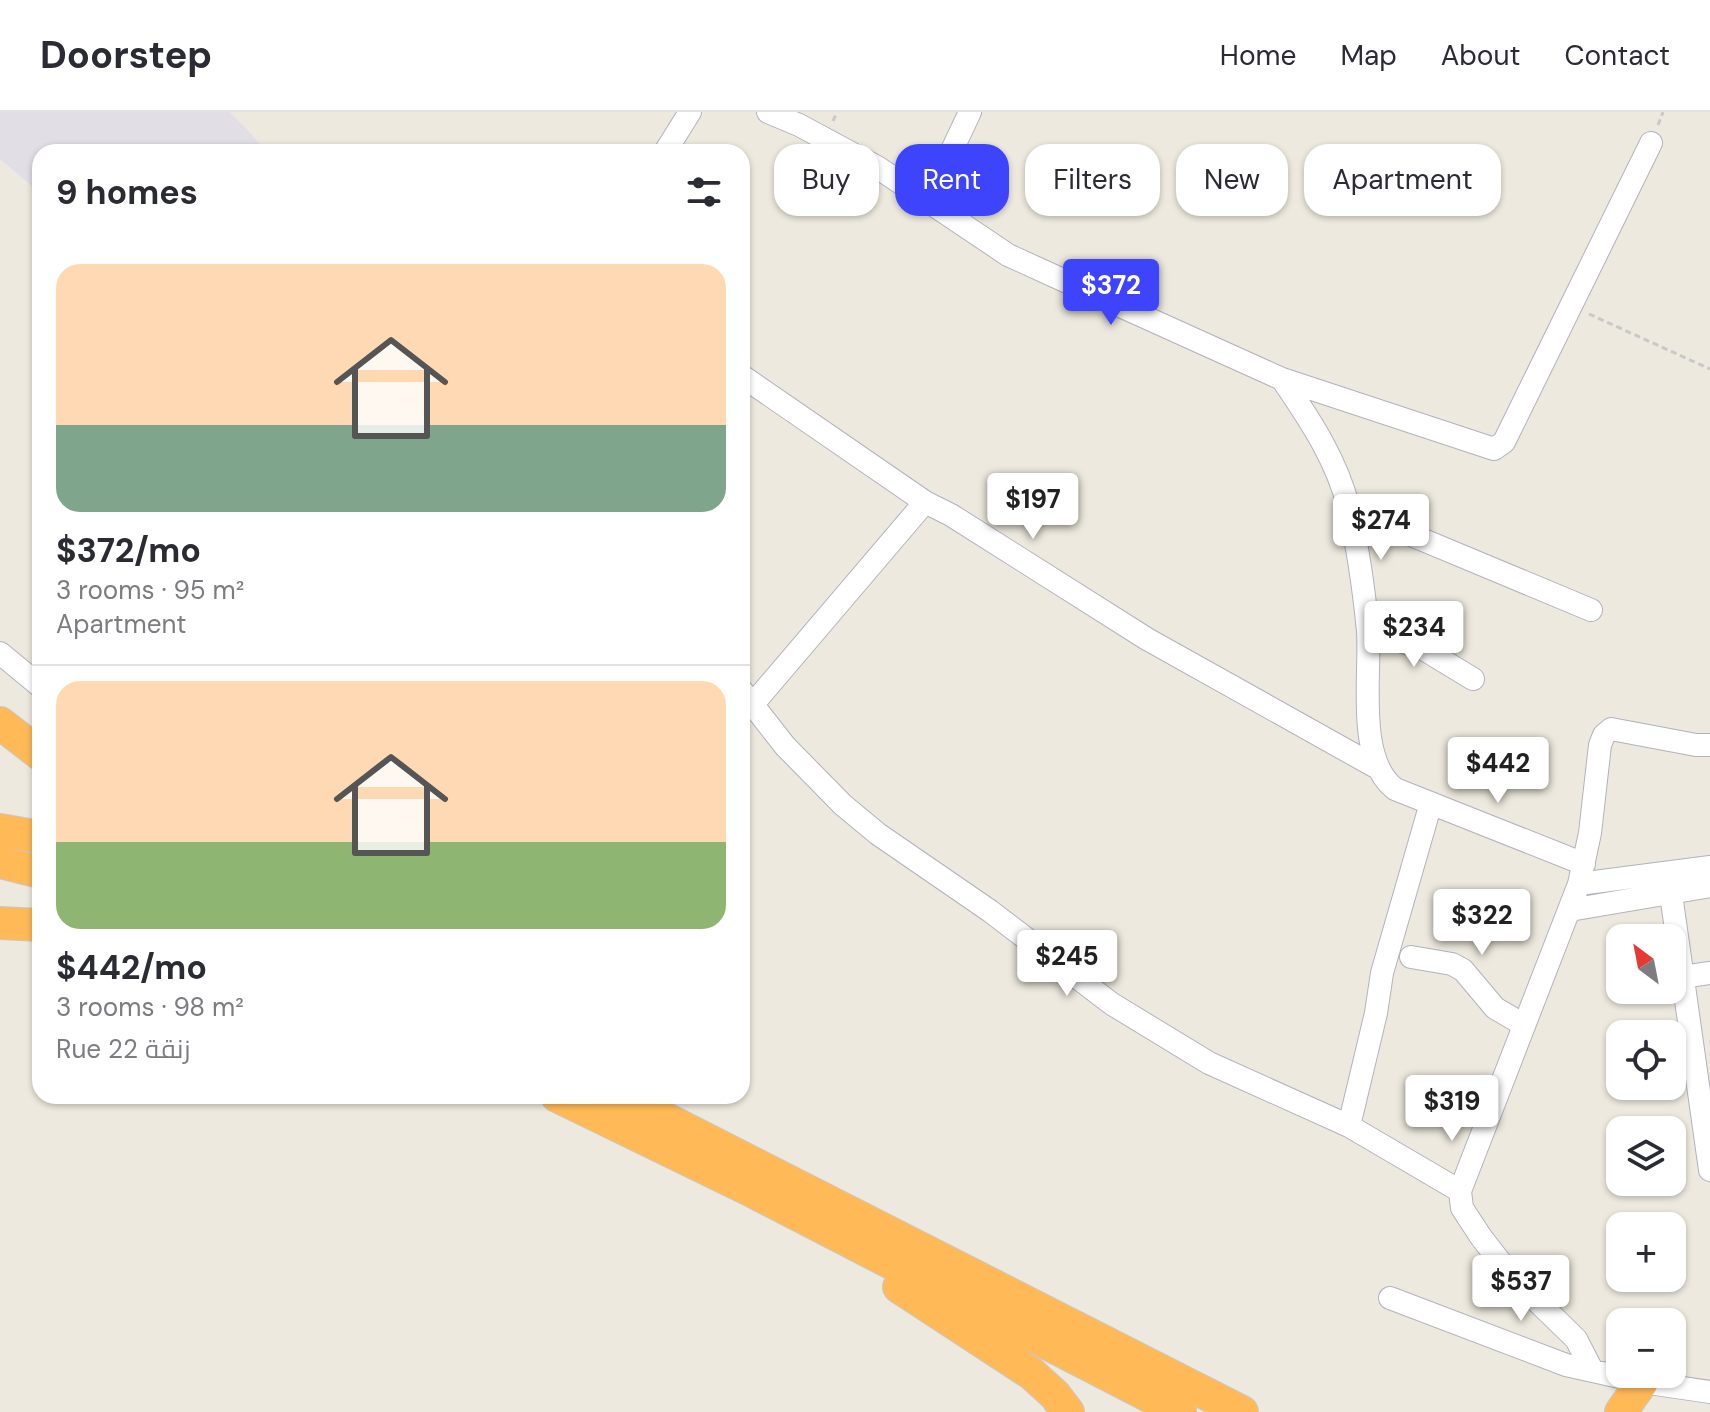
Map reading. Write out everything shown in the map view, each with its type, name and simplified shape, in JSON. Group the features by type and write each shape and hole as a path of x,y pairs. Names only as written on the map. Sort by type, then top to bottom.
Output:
{"highway":[{"path":"0,723 32,748"},
{"path":"0,830 32,836"},
{"path":"0,862 32,870"},
{"path":"0,923 32,925"},
{"path":"573,1104 806,1219 1180,1412"},
{"path":"637,1104 1242,1412"},
{"path":"806,1219 897,1286 1032,1374 1068,1412"},
{"path":"1621,1412 1638,1388"}],"street":[{"path":"670,144 690,112"},
{"path":"768,112 799,125 895,179"},
{"path":"955,144 970,112"},
{"path":"950,216 1008,255 1282,379 1494,449 1504,442 1651,143"},
{"path":"1282,379 1318,431 1334,464 1349,509 1368,631 1370,740 1376,767 1383,780 1395,789 1581,874 1710,886"},
{"path":"750,382 925,502 951,515 1147,639 1376,767"},
{"path":"750,694 925,502"},
{"path":"1349,509 1591,610"},
{"path":"1368,631 1422,648 1473,679"},
{"path":"0,653 32,679"},
{"path":"750,701 785,746 843,805 878,834 990,911 1112,1004 1209,1063 1349,1126 1460,1191"},
{"path":"1592,1370 1576,1339 1530,1296 1496,1258 1466,1215 1460,1191 1570,910 1581,874 1604,735 1611,729 1710,745"},
{"path":"1349,1126 1376,1013 1385,960 1431,803"},
{"path":"1570,910 1669,883 1710,867"},
{"path":"1669,883 1675,924"},
{"path":"1411,957 1452,964 1463,970 1495,1008 1524,1025"},
{"path":"1686,976 1710,973"},
{"path":"1686,1004 1710,1170"},
{"path":"1390,1298 1566,1365 1606,1373"},
{"path":"1683,1388 1710,1392"}],"path":[{"path":"1571,305 1710,369"}],"shaded area":[{"path":"0,112 230,112 260,144 32,144 32,186 0,159"}]}
